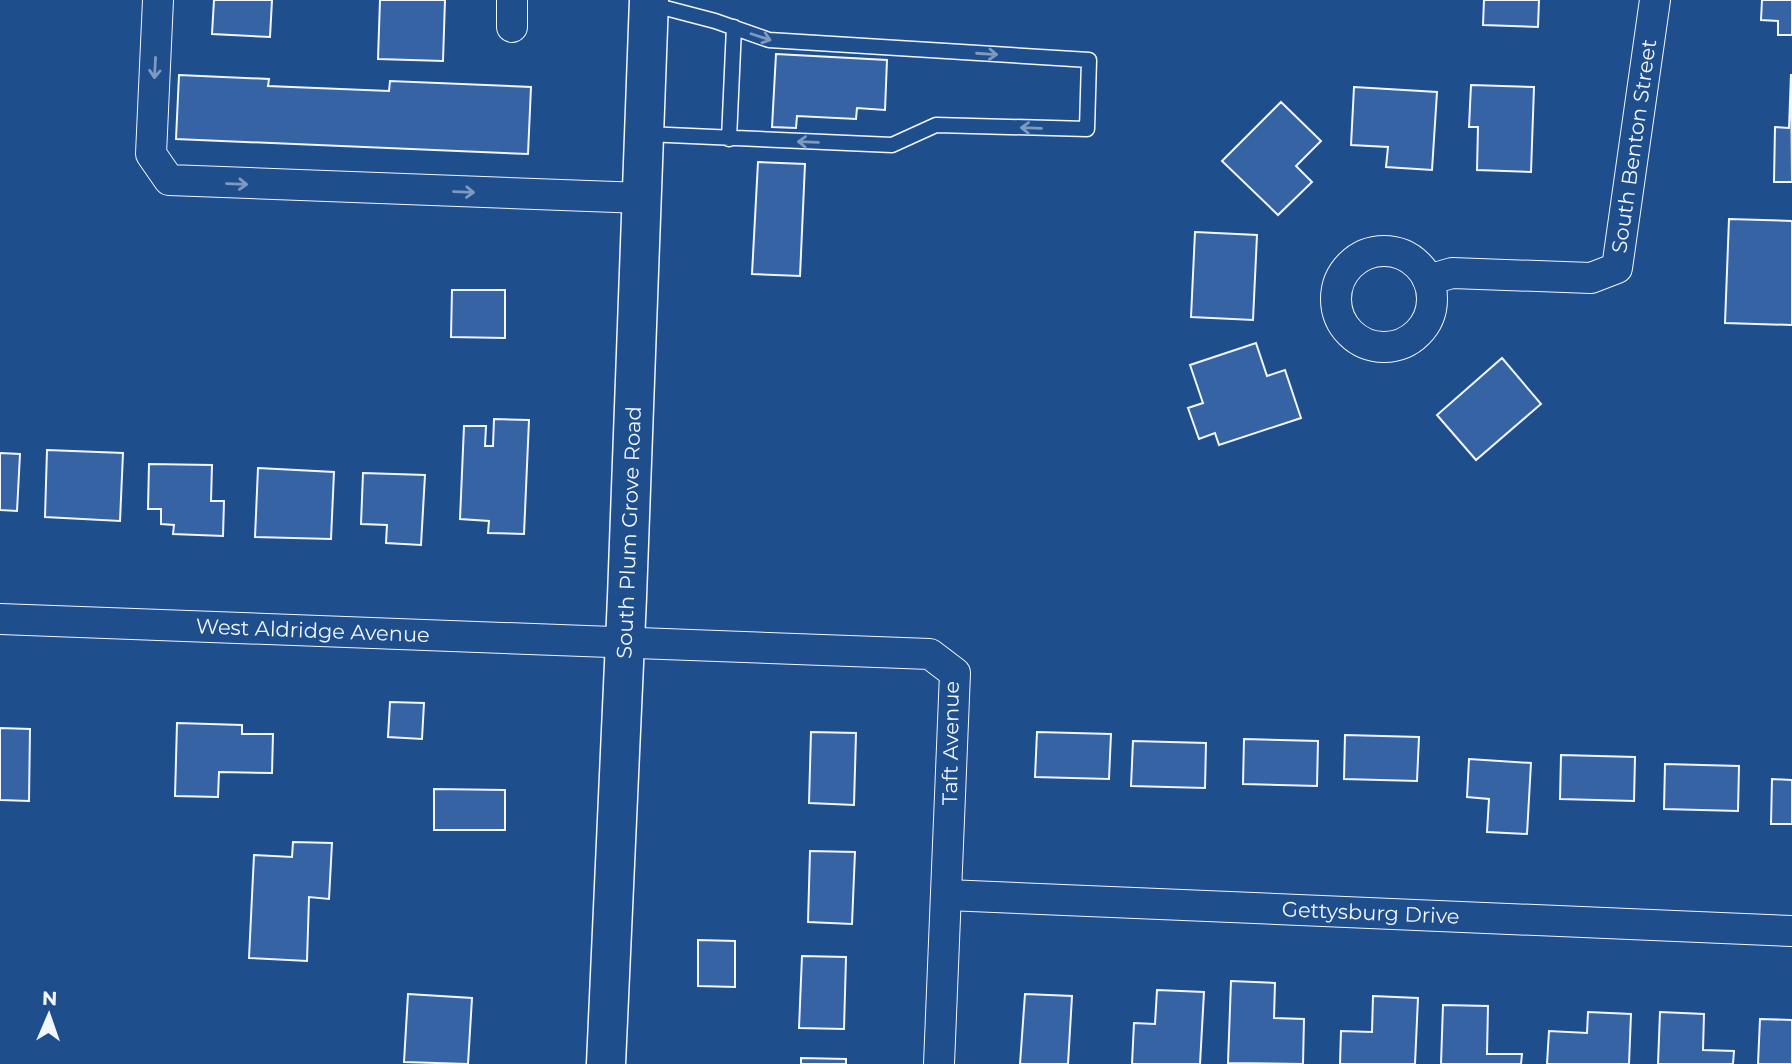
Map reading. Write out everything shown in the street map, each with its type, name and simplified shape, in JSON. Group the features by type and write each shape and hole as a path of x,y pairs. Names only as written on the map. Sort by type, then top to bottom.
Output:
{"main road":[{"name":"South Plum Grove Road","path":"606,1064 649,2"}],"street":[{"path":"158,0 151,154 169,180 642,198"},
{"name":"South Benton Street","path":"1429,280 1452,274 1591,278 1617,268 1655,0"},
{"name":"West Aldridge Avenue","path":"0,619 625,642"},
{"name":"Taft Avenue","path":"625,642 930,654 955,673 939,1064"},
{"name":"Gettysburg Drive","path":"947,895 1792,931"}],"lane":[{"path":"643,134 892,145 936,125 1087,129 1089,60 769,40 649,2"},
{"path":"729,139 734,27"}],"building":[{"path":"214,0 272,0 270,37 212,34"},
{"path":"380,0 445,0 443,61 378,59"},
{"path":"1484,0 1539,0 1538,27 1483,25"},
{"path":"1762,0 1792,0 1792,35 1778,35 1778,21 1761,20"},
{"path":"776,54 887,60 885,110 857,108 856,119 797,116 796,128 772,127"},
{"path":"1791,74 1792,182 1774,182 1775,127 1789,128"},
{"path":"179,75 269,79 268,86 389,91 390,81 531,87 528,154 176,139"},
{"path":"1471,85 1534,87 1531,172 1477,170 1478,127 1469,127"},
{"path":"1354,87 1437,92 1432,170 1386,167 1388,147 1351,145"},
{"path":"1281,102 1321,141 1296,166 1312,182 1278,215 1222,161"},
{"path":"758,162 805,164 800,276 752,274"},
{"path":"1729,219 1792,221 1792,325 1725,323"},
{"path":"1195,232 1257,235 1253,320 1191,317"},
{"path":"452,290 505,290 505,338 451,337"},
{"path":"1256,343 1267,376 1285,370 1301,418 1219,445 1215,433 1199,439 1188,408 1203,403 1190,365"},
{"path":"1502,358 1541,404 1476,460 1437,415"},
{"path":"494,419 529,420 524,534 488,533 489,521 460,519 464,426 486,426 485,446 493,446"},
{"path":"47,450 123,453 120,521 45,517"},
{"path":"0,453 20,454 17,511 0,510"},
{"path":"149,464 212,465 211,501 224,501 223,536 173,534 174,525 161,524 161,509 148,509"},
{"path":"258,468 334,472 331,539 255,537"},
{"path":"363,473 425,475 421,545 386,543 387,525 361,524"},
{"path":"390,702 424,703 422,739 388,737"},
{"path":"177,723 242,725 242,734 273,734 272,773 219,772 218,797 175,796"},
{"path":"0,728 30,729 29,801 0,800"},
{"path":"811,732 856,733 854,805 809,803"},
{"path":"1037,732 1111,734 1109,779 1035,777"},
{"path":"1345,735 1419,737 1417,781 1344,779"},
{"path":"1244,739 1318,741 1317,786 1243,784"},
{"path":"1133,741 1206,743 1205,788 1131,786"},
{"path":"1561,755 1635,757 1634,801 1560,799"},
{"path":"1469,759 1531,763 1527,834 1487,832 1489,799 1467,797"},
{"path":"1665,764 1739,766 1738,811 1664,809"},
{"path":"1772,779 1792,780 1792,824 1771,824"},
{"path":"434,789 505,790 505,830 434,830"},
{"path":"293,842 332,843 329,899 309,897 307,961 249,958 254,855 292,857"},
{"path":"810,851 855,852 852,924 808,922"},
{"path":"698,940 735,941 735,987 698,986"},
{"path":"802,956 846,957 844,1029 799,1028"},
{"path":"1231,981 1275,983 1274,1018 1304,1019 1303,1064 1228,1063"},
{"path":"1157,990 1204,992 1200,1064 1132,1064 1134,1023 1155,1024"},
{"path":"408,994 472,998 468,1064 404,1062"},
{"path":"1025,994 1072,996 1068,1064 1020,1064"},
{"path":"1373,996 1418,998 1415,1064 1340,1064 1341,1031 1372,1032"},
{"path":"1443,1005 1488,1006 1487,1054 1522,1054 1521,1064 1441,1064"},
{"path":"1588,1012 1631,1014 1629,1064 1547,1064 1549,1031 1587,1033"},
{"path":"1660,1012 1704,1014 1703,1050 1734,1051 1733,1064 1658,1064"},
{"path":"1760,1019 1792,1020 1792,1064 1758,1064"},
{"path":"801,1058 846,1059 846,1064 801,1064"}]}
